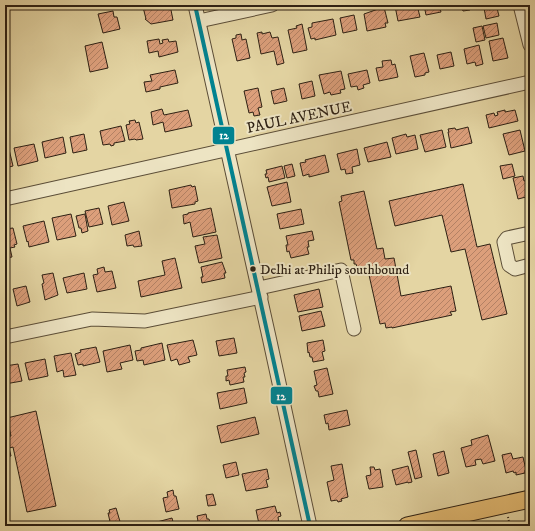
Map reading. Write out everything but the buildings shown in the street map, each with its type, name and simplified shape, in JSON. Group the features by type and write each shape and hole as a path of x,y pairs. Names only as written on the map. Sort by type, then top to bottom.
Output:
{"main road":[{"path":"407,526 530,499"}],"street":[{"path":"195,5 260,292 310,526"},
{"path":"199,21 272,5"},
{"path":"520,5 530,45"},
{"name":"PAUL AVENUE","path":"5,199 530,82"},
{"path":"530,233 507,238 504,242 508,265 515,269 530,265"},
{"path":"5,337 92,319 145,321 341,270 354,329"}],"path":[{"path":"508,516 510,526"}],"transit line":[{"name":"12","path":"195,5 310,526"}],"place":[{"name":"Delhi at Philip southbound","path":"253,269"}]}
